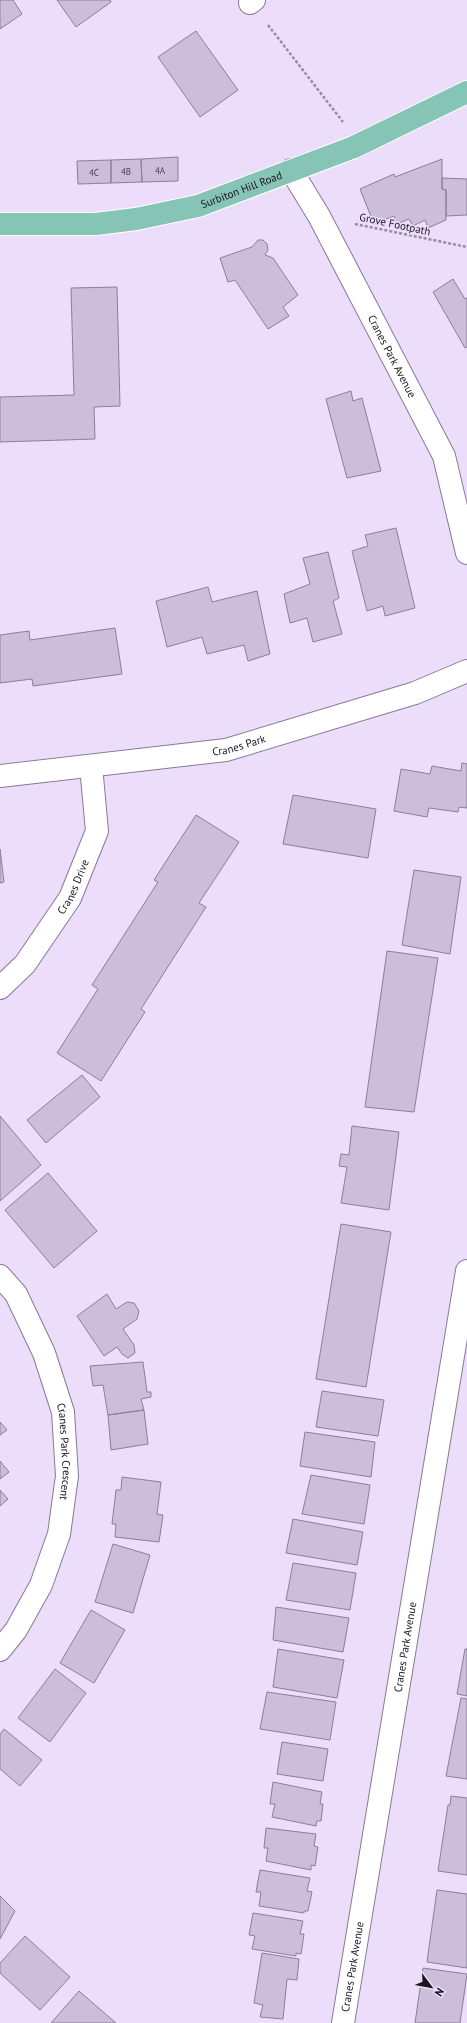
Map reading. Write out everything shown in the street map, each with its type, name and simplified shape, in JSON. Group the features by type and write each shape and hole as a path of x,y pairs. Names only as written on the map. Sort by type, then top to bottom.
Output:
{"main road":[{"name":"Surbiton Hill Road","path":"0,224 96,224 136,219 198,206 354,147 467,92"}],"street":[{"name":"Cranes Park Avenue","path":"291,170 319,216 444,456 467,553"},
{"name":"Cranes Park","path":"0,776 226,750 415,693 467,671"},
{"name":"Cranes Drive","path":"0,988 25,964 70,898 97,832 91,766"},
{"name":"Cranes Park Avenue","path":"343,2023 467,1271"},
{"name":"Cranes Park Crescent","path":"0,1276 16,1294 44,1353 63,1412 67,1476 60,1534 41,1585 16,1630 0,1650"}],"path":[{"path":"252,1 346,126"},
{"name":"Grove Footpath","path":"319,216 467,247"}],"building":[{"path":"0,0 13,0 22,14 0,29"},
{"path":"57,0 110,0 111,2 76,27"},
{"path":"196,31 238,90 200,117 158,57"},
{"path":"178,157 178,181 142,182 141,159"},
{"path":"141,159 142,182 111,183 111,160"},
{"path":"442,159 442,189 446,190 446,220 428,228 425,220 413,226 409,219 397,224 394,216 374,224 360,189 394,174 395,177"},
{"path":"111,160 111,183 78,184 77,161"},
{"path":"442,178 467,179 467,215 446,216 446,190 442,189"},
{"path":"258,240 263,240 267,244 268,250 265,255 273,258 298,295 283,307 289,316 268,329 235,280 228,282 220,258 252,247"},
{"path":"453,279 465,299 467,298 467,347 465,348 433,292"},
{"path":"117,287 120,406 94,407 95,439 0,442 0,397 74,395 71,288"},
{"path":"351,391 353,401 362,398 381,471 347,478 326,399"},
{"path":"396,528 415,608 385,616 383,606 367,611 352,551 368,546 365,535"},
{"path":"328,552 339,598 333,601 342,634 313,642 307,618 290,623 284,594 310,584 303,558"},
{"path":"208,587 212,602 257,591 270,654 248,661 244,645 207,654 202,637 167,647 156,601"},
{"path":"115,628 122,674 33,686 32,679 0,683 0,635 29,631 30,640"},
{"path":"462,763 467,764 467,808 459,807 458,812 429,808 427,817 394,811 401,769 430,774 432,766 461,771"},
{"path":"293,795 376,809 368,858 283,844"},
{"path":"196,815 239,842 199,903 206,907 141,1009 145,1012 101,1081 57,1053 98,989 92,985 158,882 154,880"},
{"path":"0,849 4,882 0,883"},
{"path":"414,870 461,877 450,954 402,945"},
{"path":"387,951 438,958 414,1112 365,1107"},
{"path":"82,1075 100,1097 46,1143 27,1120"},
{"path":"0,1116 41,1165 0,1201"},
{"path":"352,1126 399,1132 389,1210 341,1203 347,1167 339,1166 341,1154 349,1155"},
{"path":"48,1173 97,1231 54,1268 5,1210"},
{"path":"341,1224 391,1232 366,1387 316,1379"},
{"path":"107,1294 116,1309 127,1302 134,1303 139,1311 137,1319 123,1329 134,1345 135,1353 128,1358 122,1354 117,1347 104,1356 77,1316"},
{"path":"143,1362 147,1392 151,1392 151,1397 141,1399 144,1410 108,1415 103,1385 93,1386 90,1366"},
{"path":"322,1391 384,1400 378,1436 316,1427"},
{"path":"144,1410 148,1444 111,1450 108,1415"},
{"path":"0,1422 7,1430 0,1435"},
{"path":"305,1432 375,1442 371,1477 300,1466"},
{"path":"0,1461 9,1472 0,1479"},
{"path":"311,1475 370,1485 364,1524 302,1514"},
{"path":"122,1477 161,1482 157,1514 163,1515 159,1542 115,1537 116,1524 112,1524 116,1490 121,1490"},
{"path":"0,1490 8,1499 0,1506"},
{"path":"293,1519 363,1532 357,1565 286,1553"},
{"path":"113,1544 150,1555 133,1613 95,1602"},
{"path":"293,1563 356,1573 350,1610 286,1600"},
{"path":"276,1607 349,1618 343,1652 273,1640"},
{"path":"91,1610 125,1630 94,1683 60,1663"},
{"path":"278,1649 344,1660 337,1698 273,1687"},
{"path":"465,1649 467,1649 467,1696 457,1694"},
{"path":"55,1669 86,1693 50,1742 18,1718"},
{"path":"267,1692 336,1702 330,1740 260,1729"},
{"path":"461,1698 467,1699 467,1779 446,1776"},
{"path":"4,1729 42,1760 20,1786 0,1769 0,1734"},
{"path":"282,1742 328,1749 323,1781 277,1774"},
{"path":"273,1782 322,1792 320,1804 323,1804 321,1821 317,1821 316,1826 272,1817 275,1804 270,1804"},
{"path":"451,1796 467,1798 467,1875 438,1871 448,1805 450,1805"},
{"path":"266,1828 316,1834 314,1846 318,1847 315,1866 311,1865 311,1870 266,1861 268,1848 264,1848"},
{"path":"260,1870 310,1878 307,1891 312,1892 308,1911 304,1911 304,1913 259,1906 261,1892 256,1892"},
{"path":"437,1890 467,1894 467,1968 427,1962"},
{"path":"0,1896 15,1911 0,1939"},
{"path":"253,1913 303,1921 300,1934 304,1934 301,1954 296,1953 296,1956 252,1949 255,1936 249,1935"},
{"path":"25,1936 70,1977 40,2010 0,1973 0,1963"},
{"path":"262,1953 299,1959 297,1980 287,1979 283,2019 260,2017 263,2005 254,2003"},
{"path":"423,1968 467,1974 460,2023 415,2023"},
{"path":"79,1991 116,2023 51,2023"}]}
